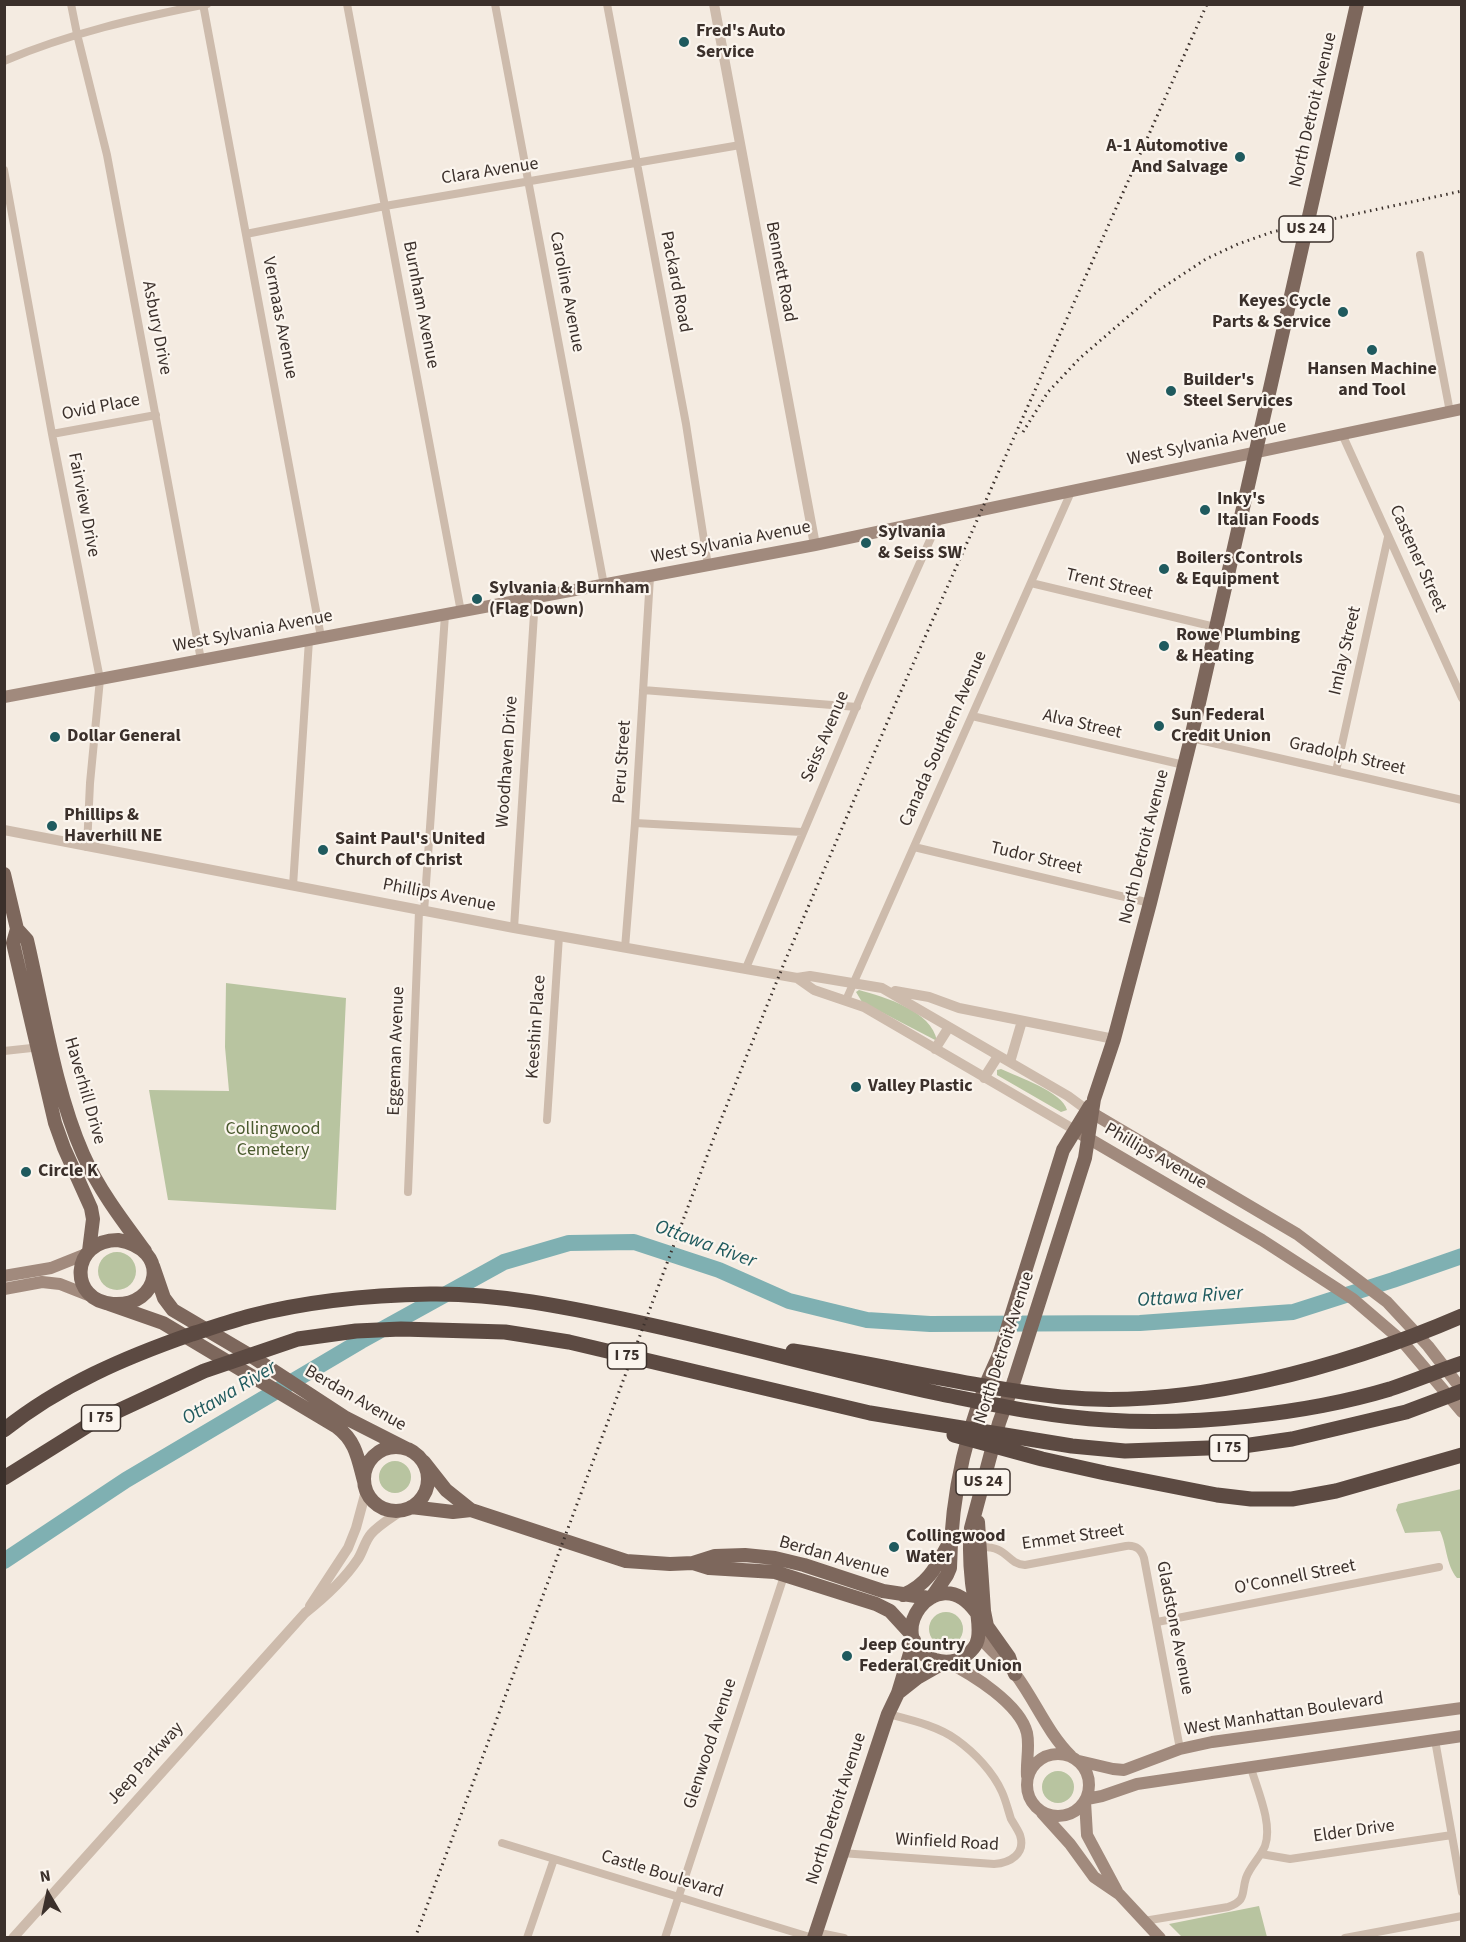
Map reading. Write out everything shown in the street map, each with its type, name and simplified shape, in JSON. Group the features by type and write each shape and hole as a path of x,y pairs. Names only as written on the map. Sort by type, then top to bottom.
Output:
{"highway":[{"name":"I 75","path":"4,1430 74,1384 117,1362 249,1316 288,1308 374,1297 433,1294 501,1298 576,1309 695,1335 867,1378 1057,1415 1107,1420 1174,1421 1309,1408 1390,1389 1461,1363"},
{"path":"695,1335 867,1363 975,1385 1063,1397 1127,1399 1238,1386 1324,1366 1402,1341 1423,1340 1461,1316"},
{"name":"I 75","path":"4,1478 92,1423 204,1371 278,1345 315,1335 401,1329 505,1332 569,1342 870,1413 1048,1442 1125,1451 1236,1447 1292,1439 1406,1412 1461,1390"},
{"path":"870,1413 1042,1460 1217,1495 1251,1499 1292,1499 1336,1491 1461,1455"}],"main road":[{"name":"North Detroit Avenue","path":"976,1612 969,1545 971,1528 999,1423 1085,1158 1091,1107 1114,1039 1150,903 1191,738 1357,4"},
{"name":"West Sylvania Avenue","path":"4,697 815,545 1456,411"},
{"name":"Haverhill Drive","path":"4,874 17,929 27,940 45,1042 55,1123 64,1149 91,1208 93,1219 87,1253"},
{"name":"Haverhill Drive","path":"45,1042 82,1152 111,1205 145,1251"},
{"name":"North Detroit Avenue","path":"930,1598 950,1568 955,1496 964,1450 985,1387 999,1355 1063,1150 1091,1107"},
{"name":"Phillips Avenue","path":"1091,1107 1297,1234 1341,1267 1399,1313 1461,1390"},
{"name":"Phillips Avenue","path":"1075,1130 1262,1240 1353,1299 1402,1341 1461,1412"},
{"path":"4,1276 51,1268 87,1253 105,1241 118,1240 133,1244 145,1251 150,1256 153,1266 151,1283 144,1294 127,1302 106,1303 58,1284 42,1282 4,1288"},
{"path":"87,1253 81,1264 81,1277 85,1288 93,1297"},
{"name":"Berdan Avenue","path":"153,1266 164,1298 173,1310 278,1374 311,1397 368,1430 407,1449"},
{"name":"Berdan Avenue","path":"106,1303 146,1316 179,1332 337,1427 347,1436 356,1451 365,1486"},
{"path":"397,1447 417,1454 424,1462 428,1472 428,1482 420,1501 406,1509 390,1510 380,1507 372,1500 365,1486 365,1470 377,1453 387,1448 397,1447"},
{"name":"Berdan Avenue","path":"424,1462 446,1490 471,1510 626,1561 657,1564 693,1563 715,1556 734,1555 789,1561 871,1588 930,1598"},
{"path":"977,1508 987,1626 1009,1657 1015,1674 1051,1734 1086,1769 1090,1789 1086,1800 1085,1827 1089,1842 1119,1894 1160,1938"},
{"name":"Berdan Avenue","path":"406,1509 453,1512 471,1510"},
{"path":"903,1595 917,1589 925,1582 951,1539"},
{"name":"Berdan Avenue","path":"693,1563 709,1568 759,1570 784,1575 883,1607 895,1616 913,1637"},
{"path":"930,1598 949,1594 957,1596 965,1599 976,1612"},
{"name":"US 24","path":"913,1637 912,1621 915,1613 930,1598"},
{"name":"US 24","path":"946,1662 965,1656 977,1642 979,1635 976,1612"},
{"path":"979,1635 986,1647 1015,1674"},
{"name":"North Detroit Avenue","path":"814,1936 888,1714 898,1693 913,1637"},
{"path":"913,1637 925,1655 962,1669 993,1691 1019,1717 1027,1734 1027,1791 1031,1801 1070,1844 1094,1877 1119,1894"},
{"name":"North Detroit Avenue","path":"898,1693 917,1678 946,1662"},
{"name":"West Manhattan Boulevard","path":"1075,1758 1124,1770 1180,1749 1239,1737 1461,1708"},
{"path":"1038,1809 1052,1815 1067,1815 1074,1812 1086,1800 1124,1786 1461,1736"},
{"path":"1027,1780 1033,1765 1046,1755 1054,1753 1075,1758"}],"street":[{"name":"Asbury Drive","path":"71,4 107,155 201,660"},
{"name":"Burnham Avenue","path":"347,4 461,612"},
{"name":"Caroline Avenue","path":"495,4 604,585"},
{"name":"Packard Road","path":"607,4 686,424 708,566"},
{"name":"Bennett Road","path":"714,4 815,545"},
{"path":"4,61 77,34 204,5"},
{"name":"Vermaas Avenue","path":"204,5 246,234 315,639 293,886"},
{"name":"Clara Avenue","path":"246,234 385,206 740,145"},
{"name":"Fairview Drive","path":"4,170 100,679 90,783 87,847"},
{"path":"1420,255 1456,411"},
{"name":"Ovid Place","path":"52,434 156,415"},
{"name":"Castener Street","path":"1342,434 1461,698"},
{"name":"Canada Southern Avenue","path":"846,1000 1071,492"},
{"name":"Seiss Avenue","path":"746,968 802,832 939,520"},
{"name":"Imlay Street","path":"1336,771 1388,537"},
{"name":"Peru Street","path":"625,948 650,577"},
{"name":"Trent Street","path":"1031,583 1215,627"},
{"name":"Woodhaven Drive","path":"514,928 535,598"},
{"path":"421,911 445,615"},
{"path":"643,690 857,707"},
{"name":"Alva Street","path":"972,716 1184,765"},
{"name":"Gradolph Street","path":"1191,738 1461,800"},
{"path":"635,823 802,832"},
{"name":"Phillips Avenue","path":"4,830 625,948 797,978 810,976 882,988 929,997 959,1008 1114,1039"},
{"name":"Tudor Street","path":"914,847 1150,903"},
{"name":"Eggeman Avenue","path":"408,1192 421,911"},
{"name":"Keeshin Place","path":"547,1120 559,936"},
{"name":"Phillips Avenue","path":"797,978 814,990 864,1007 1075,1130"},
{"name":"Phillips Avenue","path":"882,988 1091,1107"},
{"path":"1010,1062 1022,1021"},
{"path":"935,1049 949,1027"},
{"path":"4,1051 45,1042"},
{"path":"984,1078 998,1056"},
{"name":"Jeep Parkway","path":"13,1938 305,1613 348,1548 356,1528 365,1486"},
{"name":"Jeep Parkway","path":"305,1613 324,1598 348,1571 374,1531 406,1509"},
{"name":"Emmet Street","path":"980,1547 997,1548 1019,1564 1025,1565 1126,1546 1136,1547 1139,1550"},
{"name":"Gladstone Avenue","path":"1139,1550 1144,1558 1180,1749"},
{"name":"Glenwood Avenue","path":"665,1938 789,1561"},
{"name":"O'Connell Street","path":"1156,1622 1439,1567"},
{"name":"Winfield Road","path":"841,1853 994,1863 1010,1862 1020,1850 1019,1834 1002,1792 984,1764 957,1740 914,1721 888,1714"},
{"path":"1435,1740 1461,1892"},
{"path":"1144,1921 1220,1909 1239,1902 1242,1898 1247,1875 1266,1844 1263,1807 1251,1768"},
{"name":"Elder Drive","path":"1261,1854 1290,1859 1452,1835"},
{"name":"Castle Boulevard","path":"502,1844 814,1936 844,1938"},
{"path":"527,1938 554,1859"},
{"path":"1345,1938 1461,1916"}],"green space":[{"name":"Collingwood Cemetery","path":"226,983 346,998 336,1210 168,1200 149,1090 229,1091 225,1047"},
{"path":"859,990 894,1001 917,1014 933,1030 937,1041 862,1002 856,992"},
{"path":"1001,1069 1049,1091 1064,1103 1067,1110 1061,1112 997,1075 997,1070"},
{"path":"117,1252 131,1257 136,1271 131,1285 117,1290 103,1285 98,1271 103,1257"},
{"path":"395,1461 406,1466 411,1477 406,1488 395,1493 384,1488 379,1477 384,1466"},
{"path":"1461,1489 1461,1578 1457,1578 1453,1573 1440,1531 1405,1533 1396,1510 1398,1504"},
{"path":"946,1612 958,1617 963,1629 958,1641 946,1646 934,1641 929,1629 934,1617"},
{"path":"1058,1771 1069,1776 1074,1787 1069,1798 1058,1803 1047,1798 1042,1787 1047,1776"},
{"path":"1259,1906 1267,1937 1182,1937 1169,1924"}],"waterway":[{"name":"Ottawa River","path":"4,1561 126,1480 361,1341 504,1262 569,1243 634,1242 719,1270 789,1301 867,1320 930,1324 1140,1323 1293,1312 1462,1256"}],"railway":[{"path":"415,1938 716,1132 785,961 893,709 1207,4"},
{"path":"1023,432 1048,392 1080,358 1159,290 1206,259 1272,232 1462,191"}],"place":[{"name":"Fred's Auto Service","path":"684,42"},
{"name":"A-1 Automotive And Salvage","path":"1240,157"},
{"name":"Keyes Cycle Parts & Service","path":"1343,312"},
{"name":"Hansen Machine and Tool","path":"1372,350"},
{"name":"Builder's Steel Services","path":"1171,391"},
{"name":"Inky's Italian Foods","path":"1205,510"},
{"name":"Sylvania & Seiss SW","path":"866,543"},
{"name":"Boilers Controls & Equipment","path":"1164,569"},
{"name":"Sylvania & Burnham (Flag Down)","path":"477,599"},
{"name":"Rowe Plumbing & Heating","path":"1164,646"},
{"name":"Sun Federal Credit Union","path":"1159,726"},
{"name":"Dollar General","path":"55,737"},
{"name":"Phillips & Haverhill NE","path":"52,826"},
{"name":"Saint Paul's United Church of Christ","path":"323,850"},
{"name":"Valley Plastic","path":"856,1087"},
{"name":"Circle K","path":"26,1172"},
{"name":"Collingwood Water","path":"894,1547"},
{"name":"Jeep Country Federal Credit Union","path":"847,1656"}]}
